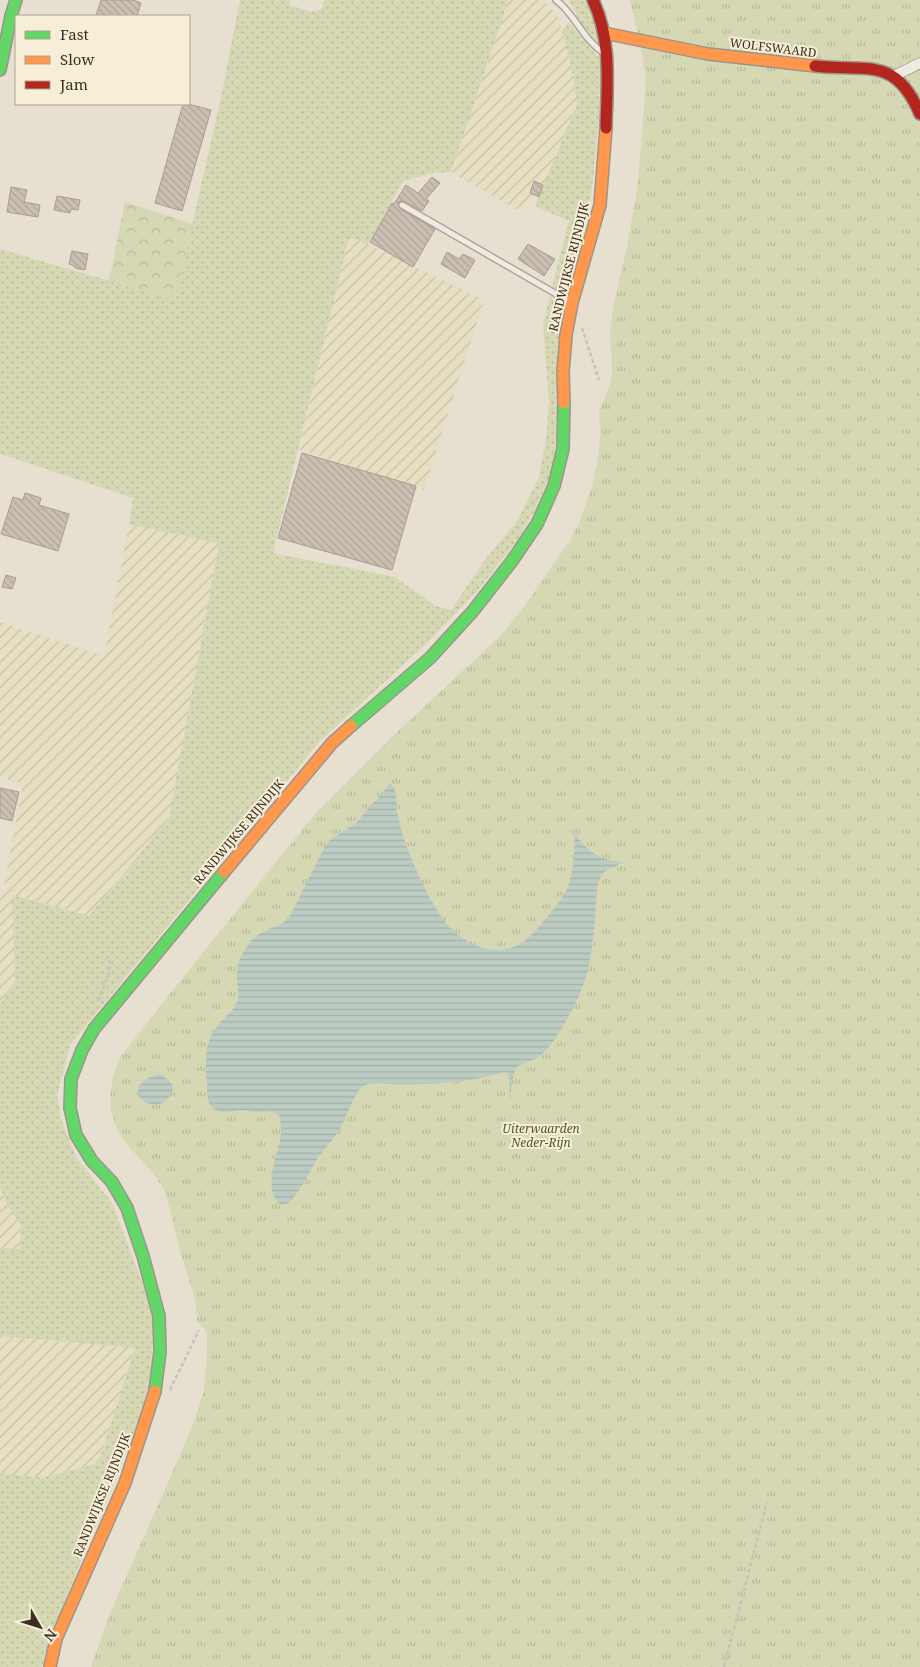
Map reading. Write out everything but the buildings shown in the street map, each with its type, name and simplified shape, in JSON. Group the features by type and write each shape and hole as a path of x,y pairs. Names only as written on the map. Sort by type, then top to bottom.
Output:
{"street":[{"path":"0,70 16,0"},
{"name":"RANDWIJKSE RIJNDIJK","path":"50,1667 56,1639 124,1483 144,1428 156,1387 160,1352 159,1316 143,1256 127,1208 112,1182 92,1161 76,1135 70,1108 71,1079 82,1050 94,1029 302,778 368,708 430,658 473,611 512,561 537,524 554,486 562,449 565,414 564,372 566,335 572,303 600,205 606,135 608,55 600,15 593,0"},
{"name":"WOLFSWAARD","path":"604,33 708,54 828,68 877,68 894,76"},
{"path":"920,63 894,76 914,100 920,114"}],"lane":[{"path":"556,0 564,6 594,46 608,55"},
{"path":"402,205 572,303"}],"path":[{"path":"581,325 599,380"},
{"path":"96,1006 109,973 110,960"},
{"path":"170,1390 199,1330"},
{"path":"724,1667 767,1502"}],"shaded area":[{"path":"508,0 544,0 559,19 573,76 577,105 543,188 526,202 523,208 516,209 451,172"},
{"path":"349,237 368,244 484,300 424,490 298,449"},
{"path":"129,524 219,543 169,818 89,916 13,895 15,981 0,1005 0,891 3,892 23,784 0,777 0,622 104,656"},
{"path":"390,784 395,790 397,812 405,842 428,895 440,915 454,931 462,938 482,948 502,950 513,947 530,936 549,915 560,901 570,881 575,834 596,855 609,860 624,862 604,872 598,881 590,958 587,973 576,1002 545,1051 537,1058 516,1068 510,1102 509,1077 504,1072 476,1079 448,1082 420,1084 376,1083 365,1085 357,1094 339,1131 318,1158 295,1197 282,1205 276,1200 271,1185 273,1167 281,1134 279,1115 269,1112 243,1110 223,1112 213,1108 209,1103 207,1093 207,1047 216,1028 237,1002 237,968 242,954 248,945 255,937 280,925 289,918 327,842 355,824"},
{"path":"160,1074 172,1084 172,1092 165,1101 149,1104 142,1100 138,1093 139,1086 146,1080"},
{"path":"0,1187 7,1205 21,1226 20,1249 0,1248"},
{"path":"0,1336 135,1348 101,1455 95,1464 44,1478 0,1473"}],"green space":[{"path":"240,0 290,0 289,5 311,12 322,9 324,0 508,0 451,172 432,173 403,181 368,244 349,237 273,553 395,577 436,606 451,610 485,560 517,521 539,477 546,439 549,402 543,324 550,296 563,311 557,351 558,423 554,465 537,506 519,538 480,588 430,640 319,742 70,1045 57,1095 61,1119 76,1157 112,1203 147,1295 153,1323 151,1372 146,1397 137,1424 53,1632 42,1667 0,1667 0,1473 44,1478 95,1464 101,1455 135,1348 0,1336 0,1248 20,1249 21,1226 7,1205 0,1187 0,1005 15,981 12,895 89,916 169,818 219,543 129,524 133,498 0,454 0,249 175,300 219,107"},
{"path":"569,0 587,0 594,18 599,43 595,42 575,16 577,14"},
{"name":"Uiterwaarden Neder-Rijn","path":"630,0 920,0 920,1667 91,1667 110,1613 194,1422 204,1390 207,1352 207,1333 197,1320 196,1303 179,1247 166,1194 155,1176 122,1139 112,1116 111,1092 116,1068 121,1056 314,815 391,738 501,635 526,604 570,540 579,523 592,487 599,452 599,411 611,380 610,332 614,303 637,189 646,76"},
{"path":"569,22 600,59 599,119 588,215 569,286 559,290 552,287 569,221 535,206 577,105 573,76 562,30"},
{"path":"125,202 193,224 175,300 109,281"}],"traffic: fast":[{"path":"0,70 16,0"},
{"path":"351,726 430,658 473,611 512,561 537,524 554,486 563,449 564,403"},
{"path":"155,1391 160,1352 159,1316 143,1256 127,1208 112,1182 92,1161 76,1135 70,1108 71,1079 82,1050 94,1029 224,872"}],"traffic: slow":[{"path":"604,33 708,54 815,66"},
{"path":"564,403 563,372 566,335 572,303 600,205 606,128"},
{"path":"224,872 332,743 351,726"},
{"path":"50,1667 56,1639 125,1483 155,1391"}],"traffic: jam":[{"path":"593,0 599,15 606,47 606,128"},
{"path":"815,66 864,68 889,74 900,82 910,95 920,114"}]}
